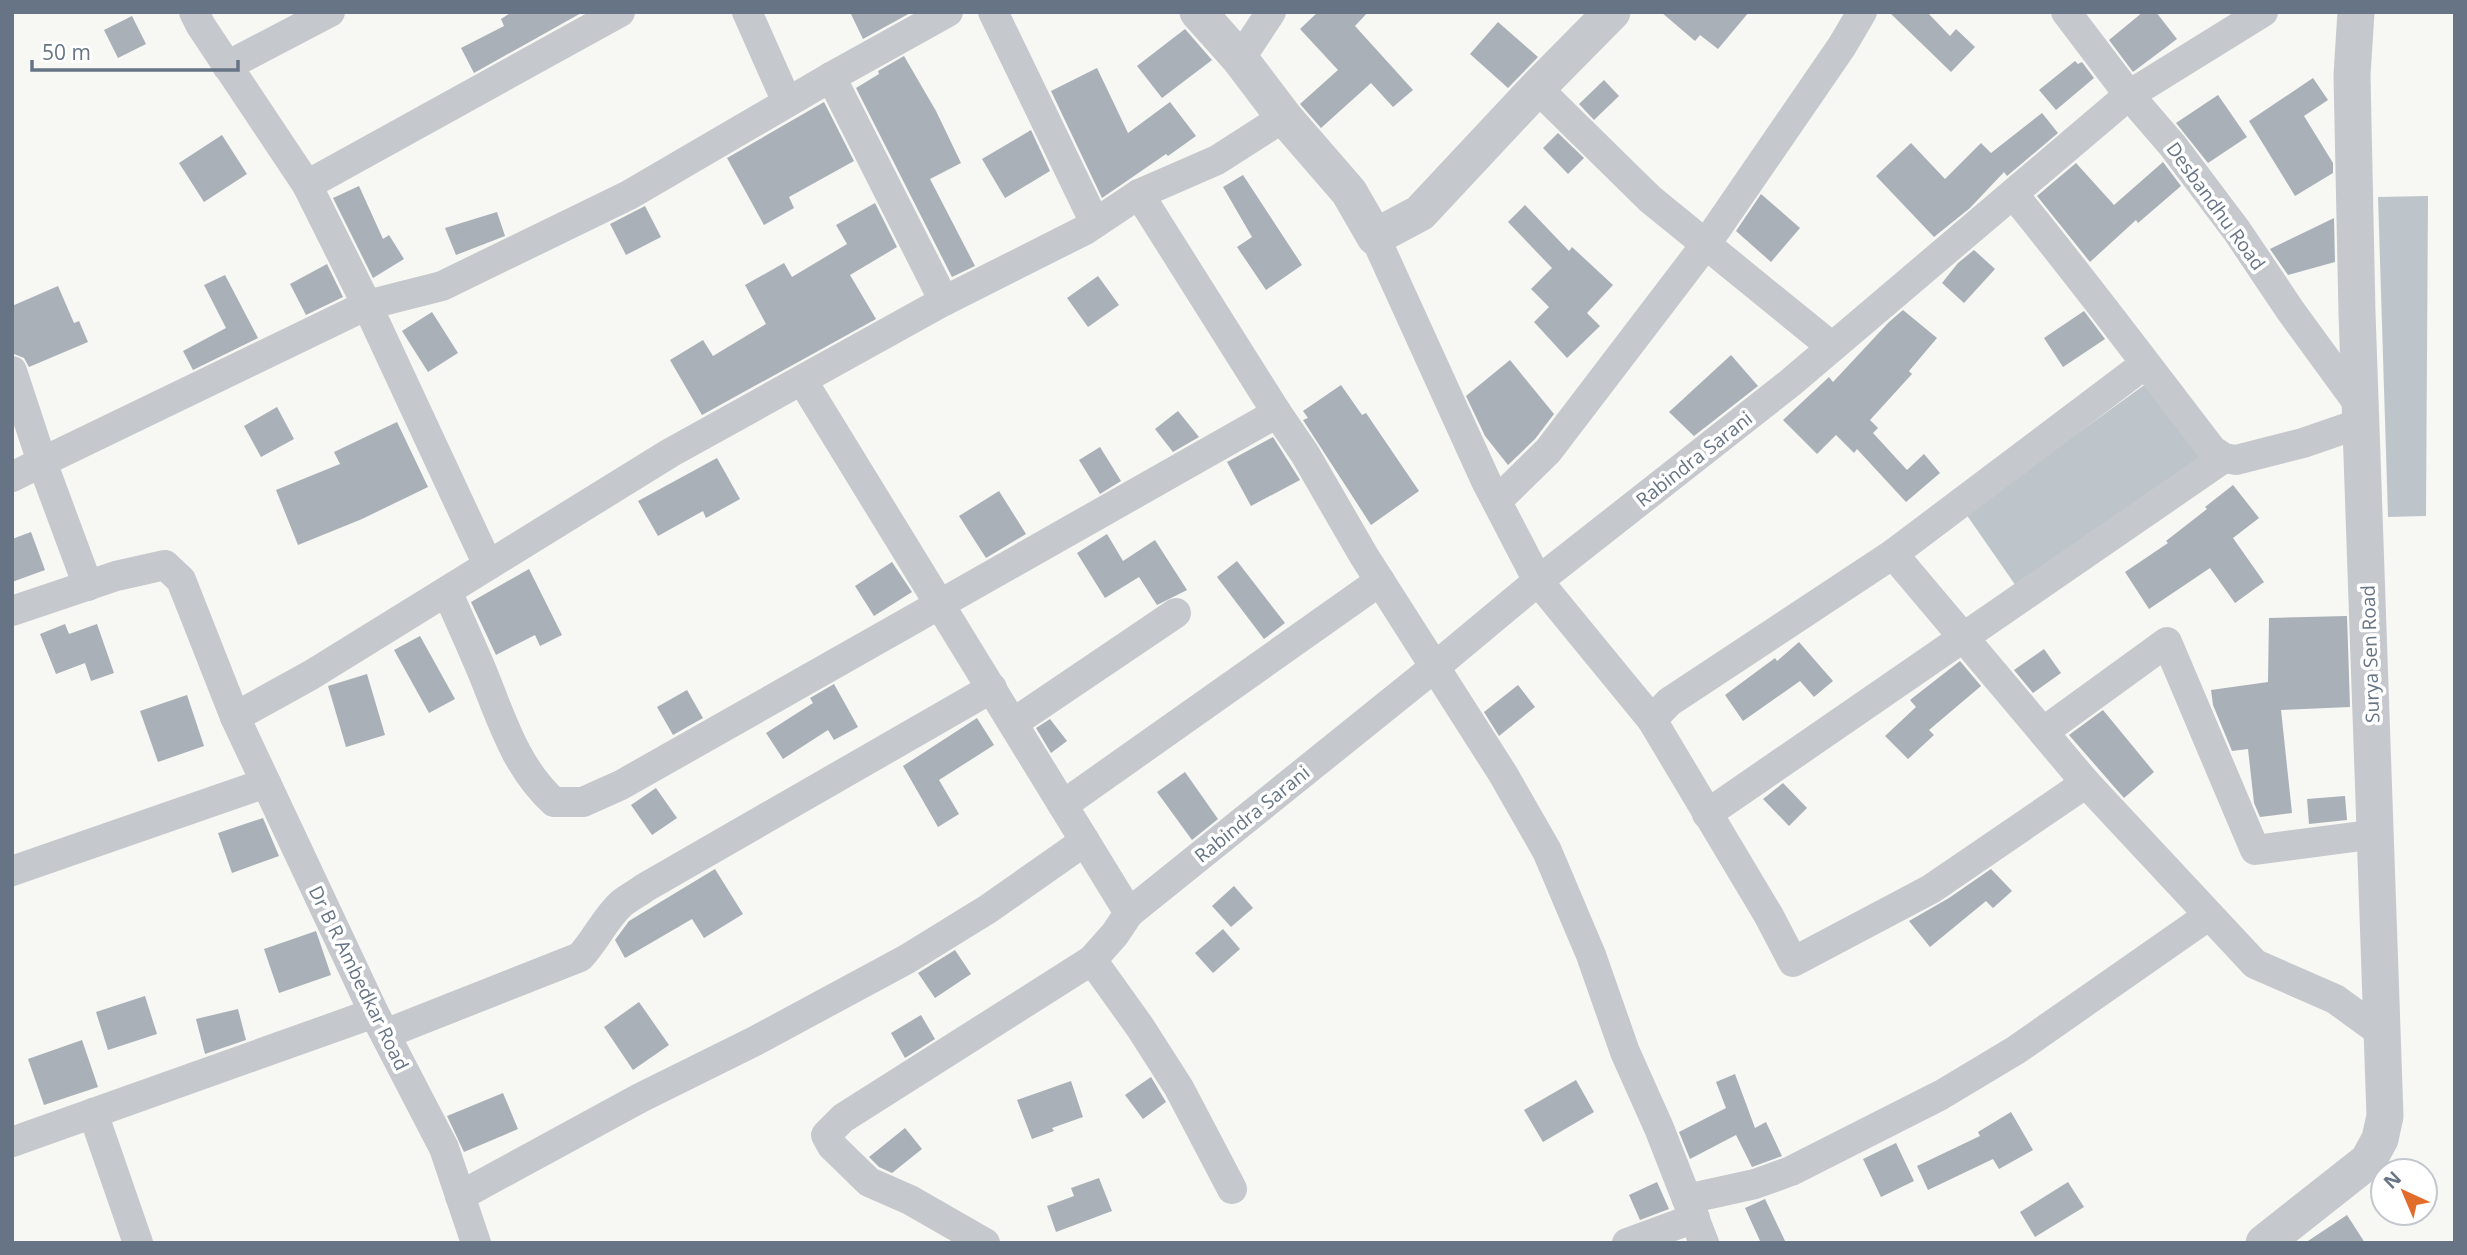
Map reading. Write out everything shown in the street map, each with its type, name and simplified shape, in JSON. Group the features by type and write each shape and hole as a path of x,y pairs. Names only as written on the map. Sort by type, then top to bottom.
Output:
{"street":[{"path":"194,12 307,185 367,305 488,565"},
{"path":"227,66 330,12"},
{"path":"307,185 620,12"},
{"path":"747,12 787,102"},
{"path":"12,477 367,305 442,286 629,195 948,12"},
{"path":"993,12 1095,223"},
{"path":"1198,12 1349,192 1375,237 1497,501 1538,581 1653,720 1769,916 1793,962 1931,888 2086,783"},
{"path":"1240,59 1271,12"},
{"path":"1497,501 1548,452 1706,244 1842,46 1862,12"},
{"name":"Desbandhu Road","path":"2066,12 2129,95 2173,145 2229,220 2361,414"},
{"name":"Rabindra Sarani","path":"985,1243 910,1200 869,1182 832,1146 826,1135 843,1118 1092,961 1129,914 1538,581 1790,383 2129,95 2263,12"},
{"name":"Surya Sen Road","path":"2264,1243 2368,1161 2380,1139 2385,1116 2351,75 2356,12"},
{"path":"1375,237 1420,213 1611,13"},
{"path":"831,77 944,301"},
{"path":"1537,88 1650,199 1832,347"},
{"path":"235,717 312,676 670,453 944,301 1095,223 1139,194 1217,160 1284,117"},
{"path":"1139,194 1277,413 1306,454 1380,581 1503,774 1547,851 1591,955 1625,1052 1695,1220"},
{"path":"2013,194 2066,258 2212,450 2224,458 2236,460 2290,446 2361,414"},
{"path":"1653,720 1670,702 1893,554 2145,364"},
{"path":"12,372 88,586 12,611"},
{"path":"802,380 1129,914"},
{"path":"447,591 505,729 524,767 540,789 554,802 583,802 621,785 1277,413"},
{"path":"1707,814 2224,458"},
{"path":"1893,554 2086,783 2255,964 2335,999 2382,1033"},
{"name":"Dr B R Ambedkar Road","path":"88,586 165,565 181,580 235,717 380,1024 444,1148 476,1243"},
{"path":"1063,805 1380,581"},
{"path":"1013,723 1176,613"},
{"path":"2043,732 2168,642 2255,850 2376,834"},
{"path":"12,1142 93,1113 380,1024 580,957 622,904 646,887 992,688"},
{"path":"12,871 266,783"},
{"path":"460,1196 906,959 988,909 1085,841"},
{"path":"1627,1243 1695,1220 1755,1184 1791,1171 1941,1095 2016,1050 2208,916"},
{"path":"1092,961 1140,1027 1179,1088 1232,1189"},
{"path":"93,1113 138,1243"}],"shaded area":[{"path":"2428,196 2426,516 2388,517 2378,197"},
{"path":"2147,383 2204,458 2016,586 1966,514"}],"building":[{"path":"512,12 583,12 474,73 461,48 504,26 501,19"},
{"path":"850,12 912,12 863,39"},
{"path":"1318,12 1368,12 1355,26 1413,90 1393,107 1371,83 1321,128 1300,104 1338,70 1300,29"},
{"path":"1661,12 1749,12 1718,49 1700,35 1695,41"},
{"path":"1889,12 1927,12 1950,36 1956,29 1975,47 1951,72"},
{"path":"2143,12 2156,12 2177,39 2133,72 2109,40"},
{"path":"132,16 146,44 118,58 104,30"},
{"path":"1498,22 1538,57 1508,88 1470,54"},
{"path":"1185,29 1212,60 1162,98 1137,66"},
{"path":"904,56 936,111 961,163 930,179 975,266 952,277 856,88"},
{"path":"2075,61 2078,64 2082,62 2094,78 2056,110 2039,90"},
{"path":"1097,68 1128,133 1170,102 1196,136 1102,198 1051,91"},
{"path":"2313,78 2328,100 2304,116 2333,163 2333,173 2295,196 2249,121"},
{"path":"1604,80 1619,96 1594,120 1579,104"},
{"path":"2218,95 2247,137 2208,163 2176,123"},
{"path":"824,102 854,161 789,197 794,208 764,225 727,158"},
{"path":"2042,113 2058,133 2007,176 2004,172 1970,208 1934,237 1876,176 1911,143 1945,179 1981,143 1991,153"},
{"path":"1031,130 1050,171 1005,198 982,159"},
{"path":"1558,133 1584,158 1568,174 1543,148"},
{"path":"222,135 247,174 204,202 179,163"},
{"path":"2163,162 2181,186 2138,223 2136,220 2090,262 2037,196 2076,163 2114,205"},
{"path":"1243,175 1302,265 1266,290 1237,247 1252,237 1223,187"},
{"path":"359,186 383,239 389,235 404,259 373,278 333,198"},
{"path":"1761,194 1800,228 1771,262 1736,231"},
{"path":"875,203 897,247 850,275 876,319 702,415 670,360 703,340 713,356 766,324 745,285 784,263 792,277 847,244 836,225"},
{"path":"1525,205 1569,251 1572,247 1613,285 1587,313 1600,326 1567,358 1534,322 1549,307 1531,289 1552,268 1508,222"},
{"path":"645,206 661,237 626,255 610,224"},
{"path":"497,212 505,236 456,255 445,228"},
{"path":"2334,218 2335,262 2288,275 2270,249"},
{"path":"1974,250 1995,269 1964,303 1942,283 1958,263"},
{"path":"327,264 343,297 306,315 290,284"},
{"path":"225,275 258,338 193,370 183,351 226,328 204,285"},
{"path":"1098,276 1119,305 1088,327 1067,298"},
{"path":"58,286 74,323 79,321 88,342 29,367 24,358 14,354 12,349 12,306"},
{"path":"1903,310 1937,338 1909,371 1912,374 1870,420 1878,428 1873,433 1907,470 1924,454 1940,473 1906,502 1857,449 1854,453 1836,435 1817,454 1783,420 1829,377 1833,382"},
{"path":"2084,311 2105,339 2063,367 2044,338"},
{"path":"432,312 458,353 428,372 402,331"},
{"path":"1731,355 1758,386 1694,436 1669,412"},
{"path":"1510,360 1554,414 1535,439 1508,465 1485,436 1466,396"},
{"path":"1341,385 1362,415 1366,413 1419,491 1371,525 1303,420 1308,418 1303,411"},
{"path":"277,407 294,439 261,457 244,426"},
{"path":"1178,411 1199,437 1173,452 1155,429"},
{"path":"397,422 428,487 362,519 298,545 276,490 340,464 334,452"},
{"path":"1273,437 1300,480 1251,506 1227,462"},
{"path":"1100,447 1121,481 1100,494 1079,460"},
{"path":"717,458 740,499 706,518 703,511 658,536 638,501"},
{"path":"2233,485 2259,518 2233,538 2264,582 2235,603 2210,568 2149,609 2125,572 2168,543 2166,541"},
{"path":"999,491 1026,534 986,558 959,516"},
{"path":"31,532 45,570 12,582 12,539"},
{"path":"1107,534 1123,561 1155,540 1187,590 1157,605 1139,577 1105,598 1077,553"},
{"path":"1237,561 1285,623 1264,639 1217,577"},
{"path":"892,562 912,592 874,616 855,586"},
{"path":"529,569 562,635 540,646 535,635 496,655 471,602"},
{"path":"2347,616 2350,707 2281,710 2292,813 2260,817 2254,803 2248,749 2232,751 2213,705 2211,690 2268,682 2269,618"},
{"path":"65,624 69,634 97,624 114,673 91,681 85,663 56,674 40,634"},
{"path":"420,636 455,699 429,713 394,650"},
{"path":"1799,642 1833,681 1814,697 1800,681 1743,721 1725,695 1775,658 1777,661"},
{"path":"2044,649 2061,673 2033,693 2014,670"},
{"path":"1960,661 1981,686 1929,730 1934,735 1908,759 1885,736 1916,707 1910,700"},
{"path":"367,674 385,735 346,747 328,686"},
{"path":"834,684 858,727 834,740 828,730 783,759 766,733 813,703 810,698"},
{"path":"1518,685 1535,707 1499,736 1484,712"},
{"path":"687,690 703,718 673,735 657,707"},
{"path":"187,695 204,746 158,762 140,711"},
{"path":"2103,710 2154,772 2124,798 2069,735"},
{"path":"977,718 994,745 939,780 959,814 938,827 903,766"},
{"path":"1050,719 1067,741 1051,753 1036,728"},
{"path":"1185,772 1218,819 1192,840 1157,792"},
{"path":"1783,783 1807,808 1789,826 1763,799"},
{"path":"656,788 677,818 652,835 631,805"},
{"path":"2345,796 2347,820 2309,824 2307,799"},
{"path":"263,818 279,856 232,873 218,833"},
{"path":"715,869 743,914 704,938 692,919 625,958 615,940 629,921"},
{"path":"1991,869 2012,891 1993,908 1986,901 1930,947 1909,921"},
{"path":"1234,886 1253,908 1231,927 1212,906"},
{"path":"1223,929 1240,949 1213,973 1195,953"},
{"path":"316,931 331,975 279,993 264,949"},
{"path":"955,950 971,974 935,998 918,973"},
{"path":"145,996 157,1034 108,1050 96,1012"},
{"path":"639,1002 669,1045 633,1070 604,1027"},
{"path":"238,1009 246,1040 205,1054 196,1019"},
{"path":"921,1015 935,1039 905,1058 891,1033"},
{"path":"82,1040 98,1087 44,1105 28,1059"},
{"path":"1735,1074 1755,1128 1766,1122 1782,1156 1752,1167 1736,1135 1690,1159 1679,1132 1726,1108 1716,1082"},
{"path":"1151,1077 1166,1102 1143,1119 1125,1095"},
{"path":"1576,1080 1594,1112 1543,1142 1524,1110"},
{"path":"1071,1081 1083,1117 1052,1128 1054,1131 1032,1139 1017,1100"},
{"path":"503,1093 518,1129 464,1152 447,1116"},
{"path":"2011,1112 2033,1150 1999,1169 1993,1159 1928,1190 1917,1166 1980,1136 1978,1132"},
{"path":"905,1128 922,1149 892,1173 879,1167 869,1157"},
{"path":"1896,1143 1914,1181 1881,1197 1863,1159"},
{"path":"1099,1178 1112,1211 1056,1232 1047,1206 1074,1196 1071,1188"},
{"path":"1657,1182 1669,1209 1640,1220 1629,1195"},
{"path":"2068,1182 2084,1207 2035,1237 2020,1212"},
{"path":"1765,1199 1786,1243 1761,1243 1745,1208"},
{"path":"2347,1215 2365,1243 2305,1243"}]}
